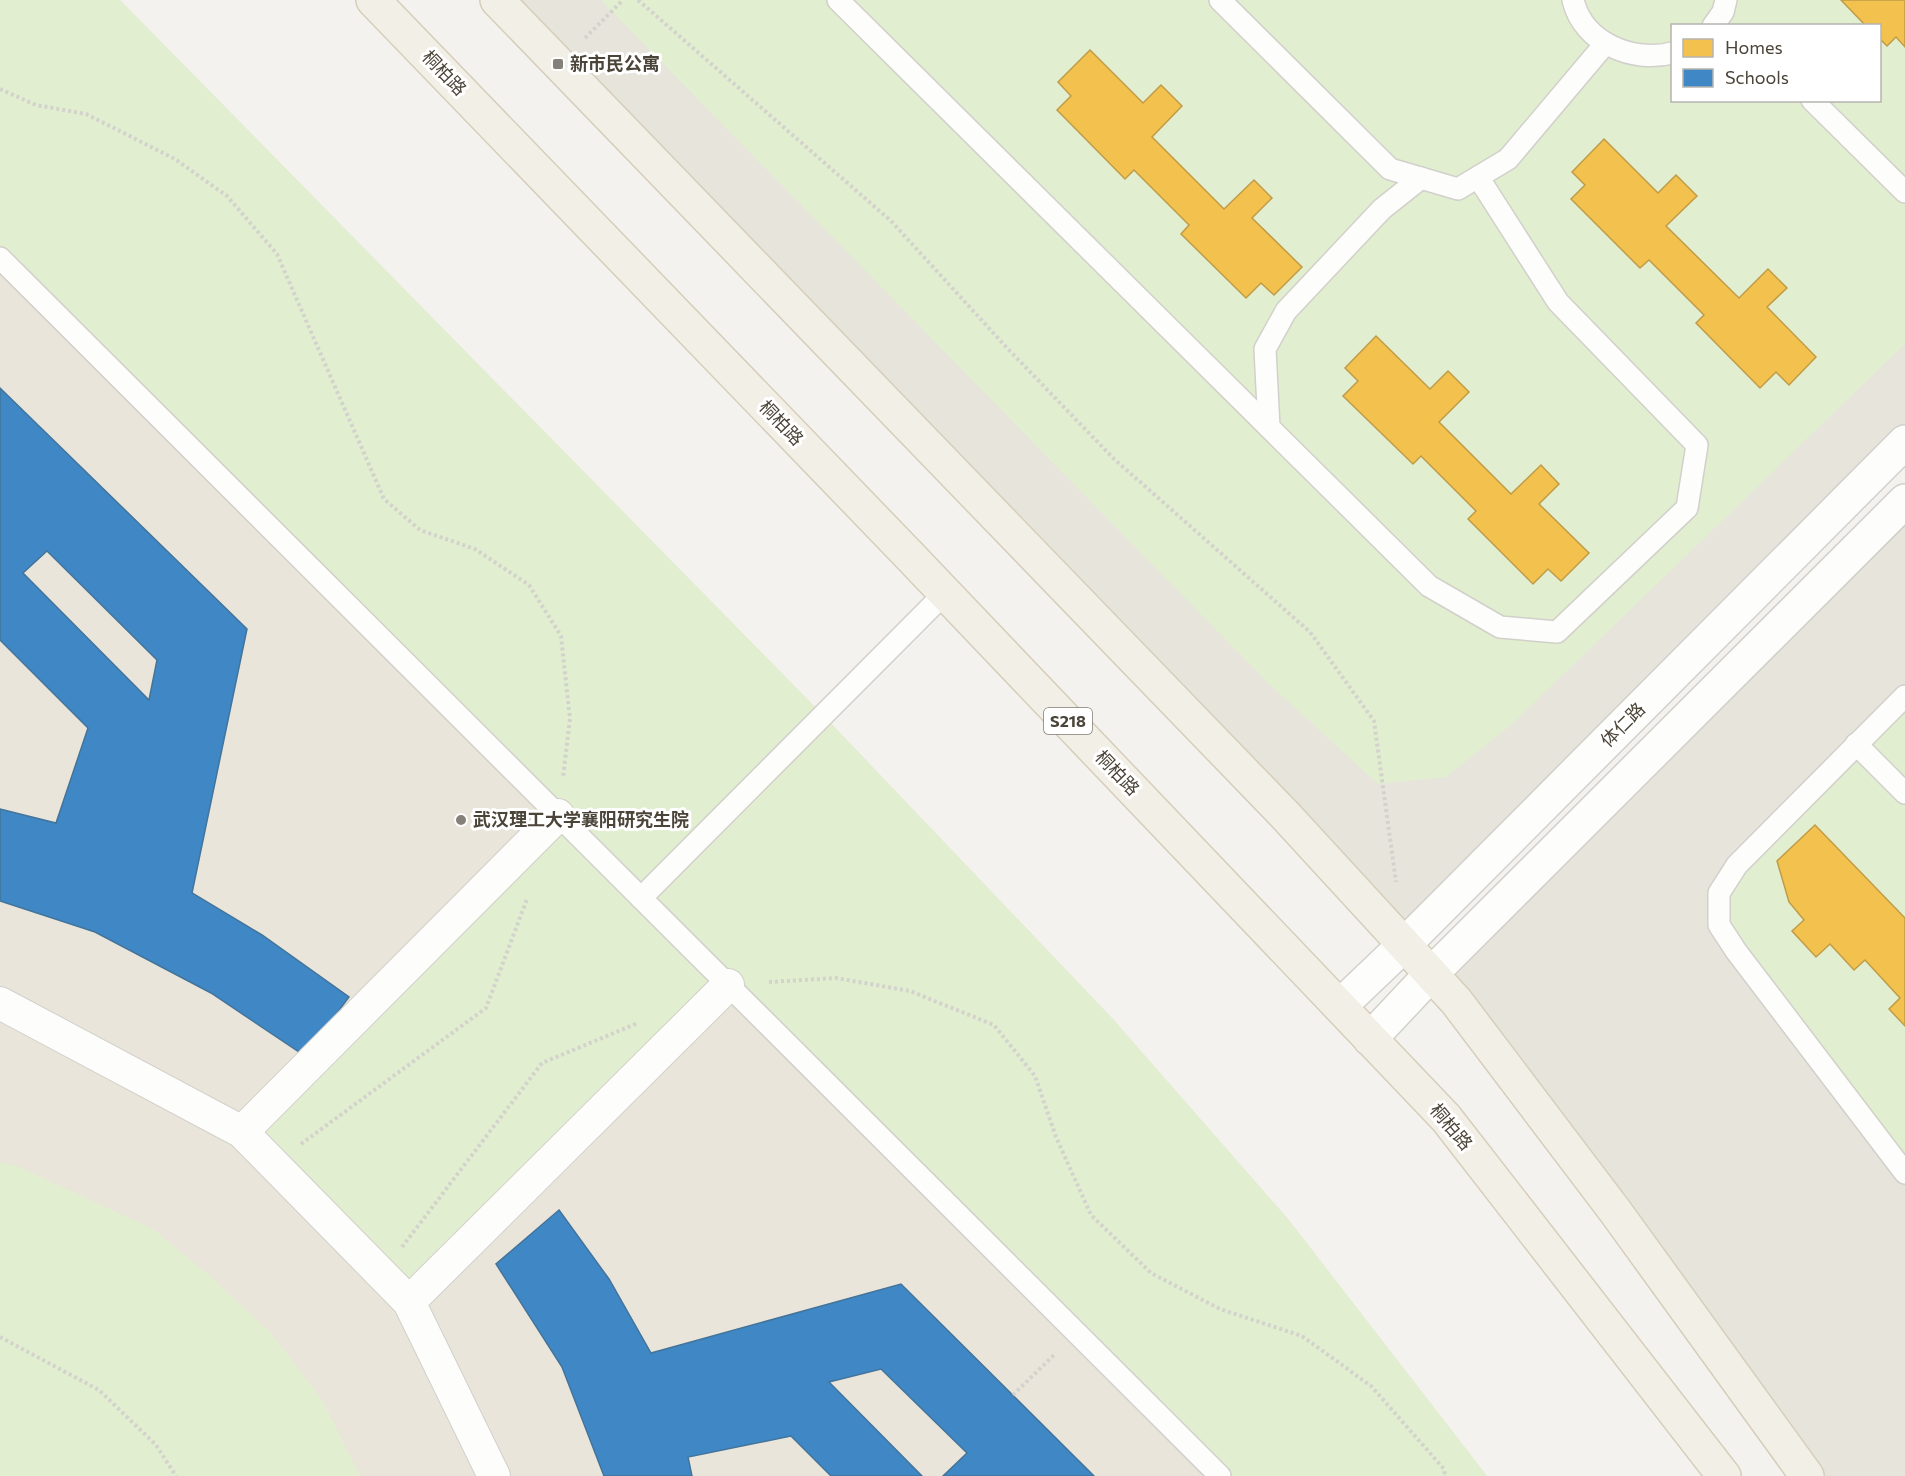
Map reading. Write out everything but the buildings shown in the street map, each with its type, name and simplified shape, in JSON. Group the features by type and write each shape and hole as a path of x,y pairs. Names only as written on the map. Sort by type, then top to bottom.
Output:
{"main road":[{"name":"桐柏路","path":"373,0 945,593 1446,1118 1724,1476"},
{"path":"497,0 1285,815 1456,1001 1614,1210 1808,1476"}],"street":[{"name":"体仁路","path":"1340,1006 1404,945 1905,442"},
{"path":"1370,1038 1431,974 1905,501"},
{"path":"242,1132 558,815"},
{"path":"409,1302 728,985"},
{"path":"0,1003 242,1132 409,1302 494,1476"}],"lane":[{"path":"838,0 1429,586 1500,627 1557,632 1687,508 1697,445 1558,302 1478,177"},
{"path":"1220,0 1390,169 1458,189 1508,159 1605,44"},
{"path":"1573,0 1587,27 1605,44 1628,54 1656,57 1671,53"},
{"path":"1814,102 1905,192"},
{"path":"1269,427 1265,349 1286,311 1382,209 1420,177"},
{"path":"0,258 1220,1476"},
{"path":"641,898 945,593"},
{"path":"1905,696 1737,865 1719,893 1719,925 1736,951 1905,1173"},
{"path":"1856,744 1905,793"}],"path":[{"path":"558,64 623,0"},
{"path":"638,0 891,221 1008,350 1113,458 1310,632 1374,721 1396,886"},
{"path":"0,89 36,105 86,114 175,159 227,196 277,254 384,499 420,530 475,549 529,585 561,636 570,719 558,815"},
{"path":"274,1164 486,1008 530,890"},
{"path":"728,985 836,978 910,992 994,1025 1035,1076 1056,1137 1091,1215 1151,1273 1220,1309 1302,1336 1371,1386 1444,1469 1445,1476"},
{"path":"381,1274 542,1064 641,1022"},
{"path":"1013,1395 1077,1333"},
{"path":"0,1337 99,1390 156,1445 176,1476"}],"shaded area":[{"name":"武汉理工大学襄阳研究生院","path":"0,0 120,0 823,715 1112,1018 1288,1219 1487,1476 0,1476"},
{"path":"496,0 1905,0 1905,432 1396,936"},
{"path":"1905,501 1905,1476 1807,1476 1431,974"}],"green space":[{"path":"0,0 120,0 823,715 1112,1018 1288,1219 1487,1476 1220,1476 728,985 409,1302 242,1132 558,815 0,258"},
{"path":"601,0 1905,0 1905,344 1511,725 1446,777 1378,784 1268,683"},
{"path":"1905,696 1905,1173 1736,951 1719,893"},
{"path":"0,1162 19,1167 153,1229 210,1276 271,1333 323,1401 360,1476 0,1476"}],"place":[{"name":"新市民公寓","path":"558,64"},
{"name":"武汉理工大学襄阳研究生院","path":"461,820"}]}
